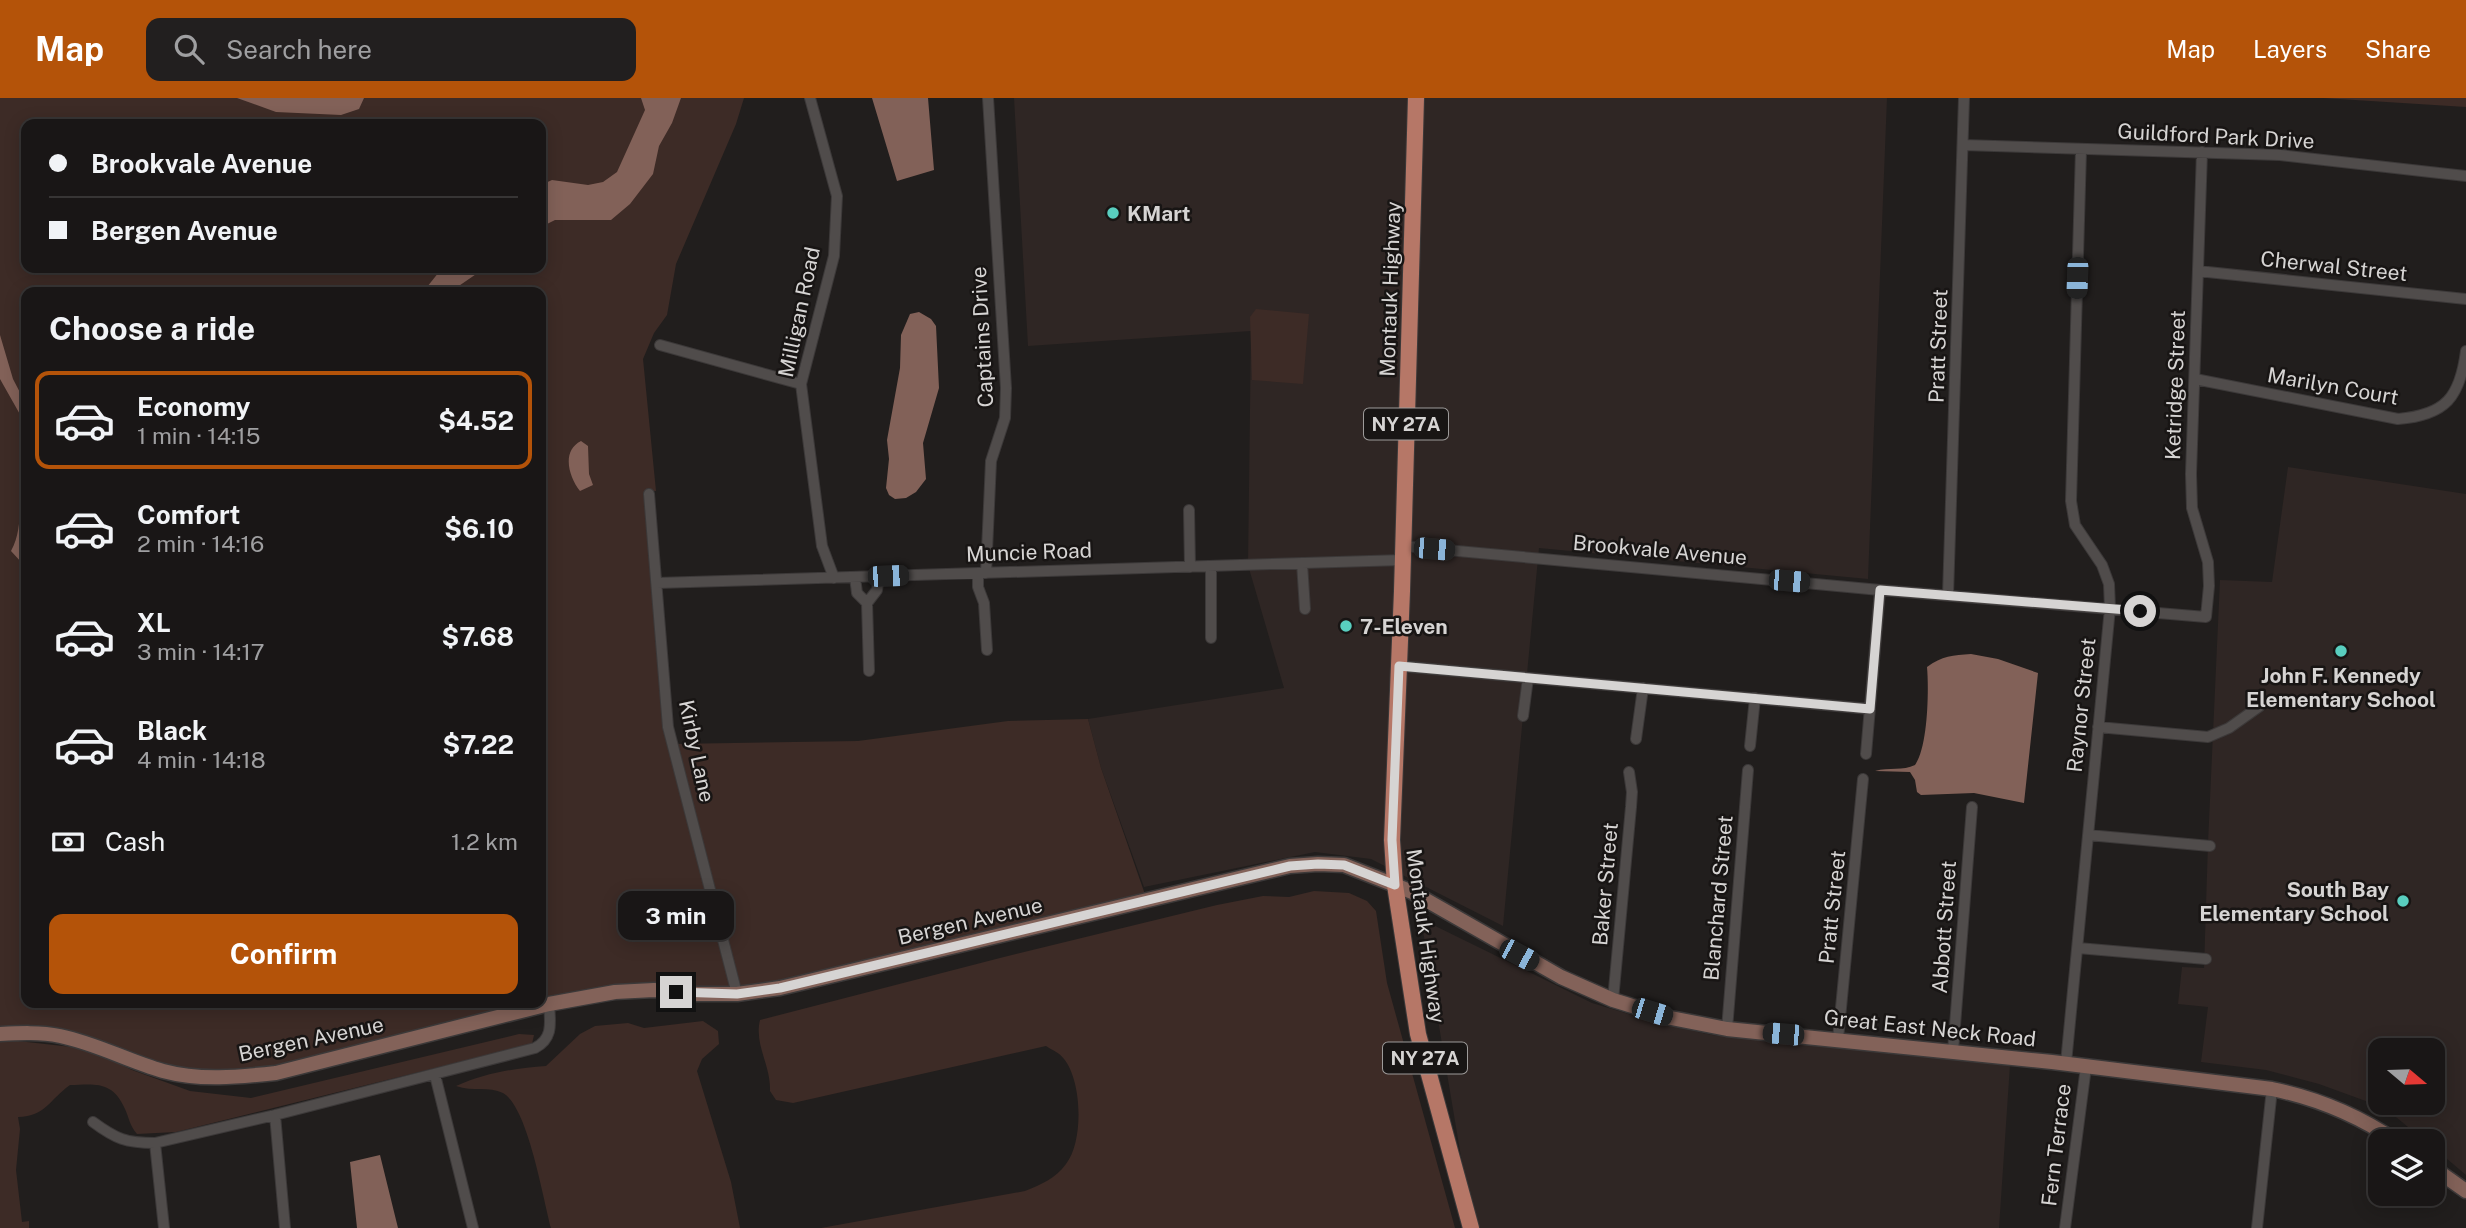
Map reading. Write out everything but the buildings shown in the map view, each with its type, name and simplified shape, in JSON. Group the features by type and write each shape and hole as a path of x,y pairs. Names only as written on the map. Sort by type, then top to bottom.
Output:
{"main road":[{"name":"Montauk Highway","path":"1416,98 1392,840 1395,885 1418,1034 1471,1228"},
{"name":"Bergen Avenue","path":"546,1005 628,991 737,994 780,988 1290,866 1344,865 1395,885"},
{"name":"Great East Neck Road","path":"1395,885 1412,892 1561,977 1613,1000 1671,1018 1727,1029 2066,1063 2272,1089 2303,1095 2379,1129"},
{"name":"Bergen Avenue","path":"0,1034 27,1032 59,1035 164,1071 207,1079 276,1073 533,1008"},
{"path":"2445,1176 2466,1191"}],"street":[{"name":"Milligan Road","path":"810,98 838,196 834,256 801,384 822,546 834,578"},
{"name":"Captains Drive","path":"987,650 984,603 978,587 982,573 991,460 1005,418 1006,388 988,98"},
{"name":"Pratt Street","path":"1948,594 1964,98"},
{"name":"Guildford Park Drive","path":"1963,145 2280,156 2466,176"},
{"name":"Raynor Street","path":"2066,1063 2110,608 2109,584 2102,565 2075,525 2070,501 2081,150"},
{"name":"Ketridge Street","path":"2202,152 2191,474 2192,508 2208,562 2206,617"},
{"name":"Cherwal Street","path":"2198,271 2466,299"},
{"path":"660,345 801,384"},
{"name":"Marilyn Court","path":"2195,379 2398,419 2416,418 2435,411 2451,398 2462,378 2466,351"},
{"name":"Kirby Lane","path":"649,494 668,727 737,994"},
{"path":"1189,510 1190,567"},
{"name":"Muncie Road","path":"657,583 1302,563 1403,553"},
{"name":"Brookvale Avenue","path":"1403,553 1948,594 2206,617"},
{"path":"1302,563 1305,609"},
{"path":"1211,566 1211,638"},
{"path":"869,671 867,603 877,590 879,576"},
{"path":"855,577 857,593 867,603"},
{"path":"1866,754 1880,590"},
{"path":"1399,666 1870,709"},
{"path":"1523,716 1528,678"},
{"path":"1636,739 1643,688"},
{"path":"1750,746 1755,698"},
{"path":"2098,727 2208,737 2229,728 2260,706"},
{"name":"Blanchard Street","path":"1727,1029 1748,770"},
{"name":"Baker Street","path":"1613,1000 1631,807 1629,772"},
{"name":"Pratt Street","path":"1838,1039 1863,779"},
{"name":"Abbott Street","path":"1953,1051 1972,807"},
{"path":"2088,835 2210,846"},
{"path":"2078,948 2206,959"},
{"path":"93,1122 114,1137 132,1143 155,1143 435,1075 545,1043 550,1032 549,1004"},
{"name":"Fern Terrace","path":"2065,1228 2086,1067"},
{"path":"435,1075 473,1228"},
{"path":"2257,1228 2272,1089"},
{"path":"275,1115 285,1228"},
{"path":"155,1143 163,1228"}],"shaded area":[{"path":"0,98 744,98 736,124 676,264 667,315 654,333 643,359 656,491 649,491 673,744 858,741 1008,721 1088,719 1101,768 1148,903 780,988 616,992 276,1072 207,1079 89,1044 0,1034"},
{"path":"237,98 364,98 359,109 341,115 276,112"},
{"path":"641,98 681,98 672,123 659,146 653,174 630,204 611,220 555,220 546,224 546,183 552,180 588,185 603,182 617,172 645,110"},
{"path":"872,98 928,98 934,170 897,181"},
{"path":"1014,98 1887,98 1868,579 1539,548 1503,926 1371,859 1315,852 1144,887 1101,768 1088,719 1284,688 1248,565 1251,331 1028,346"},
{"path":"2323,98 2466,98 2466,107"},
{"path":"438,273 478,273 457,287 427,287"},
{"path":"1256,309 1309,314 1303,384 1252,380 1250,317"},
{"path":"919,312 931,319 936,326 939,388 923,443 926,479 916,492 906,498 895,499 889,495 886,488 889,459 887,440 900,368 901,335 910,314"},
{"path":"0,335 13,379 21,394 21,416 0,379"},
{"path":"581,441 588,446 589,474 593,485 580,491 570,472 569,458 575,445"},
{"path":"2288,467 2466,494 2466,1175 2445,1157 2445,1129 2410,1129 2393,1115 2445,1115 2445,1038 2368,1038 2368,1102 2319,1084 2266,1070 2201,1062 2208,1007 2178,1004 2182,967 2204,968 2220,580 2272,582"},
{"path":"21,508 21,562 11,551 17,535"},
{"path":"1971,654 1998,659 2038,673 2024,803 1974,793 1921,795 1917,792 1910,772 1875,771 1915,765 1925,732 1928,703 1927,667 1948,657"},
{"path":"1314,891 1349,893 1367,901 1376,911 1387,983 1455,1228 821,1228 1025,1191 1048,1180 1066,1164 1076,1141 1078,1111 1074,1081 1062,1057 1046,1046 793,1103 776,1100 770,1091 759,1038 760,1020 1217,905 1263,896 1289,897"},
{"path":"1421,919 1592,1003 1662,1024 1712,1035 2010,1065 1999,1228 1473,1228"},
{"path":"703,1021 718,1031 719,1044 702,1059 697,1071 731,1182 740,1228 551,1228 527,1134 512,1102 498,1091 456,1086 500,1072 546,1066 580,1034 595,1026 628,1023 644,1028"},
{"path":"519,1034 534,1035 532,1044 176,1132 137,1134 115,1093 103,1086 70,1085 35,1114 18,1117 20,1129 16,1170 22,1222 29,1221 29,1228 0,1228 0,1039 72,1047 97,1053 132,1070 190,1091 251,1098"},
{"path":"380,1155 398,1228 357,1228 350,1162"}],"place":[{"name":"KMart","path":"1113,213"},
{"name":"7-Eleven","path":"1346,626"},
{"name":"John F. Kennedy Elementary School","path":"2341,651"},
{"name":"South Bay Elementary School","path":"2403,901"}],"route":[{"path":"676,992 737,994 780,988 1290,866 1344,865 1395,885 1392,840 1399,666 1870,709 1880,590 2140,611"}]}
